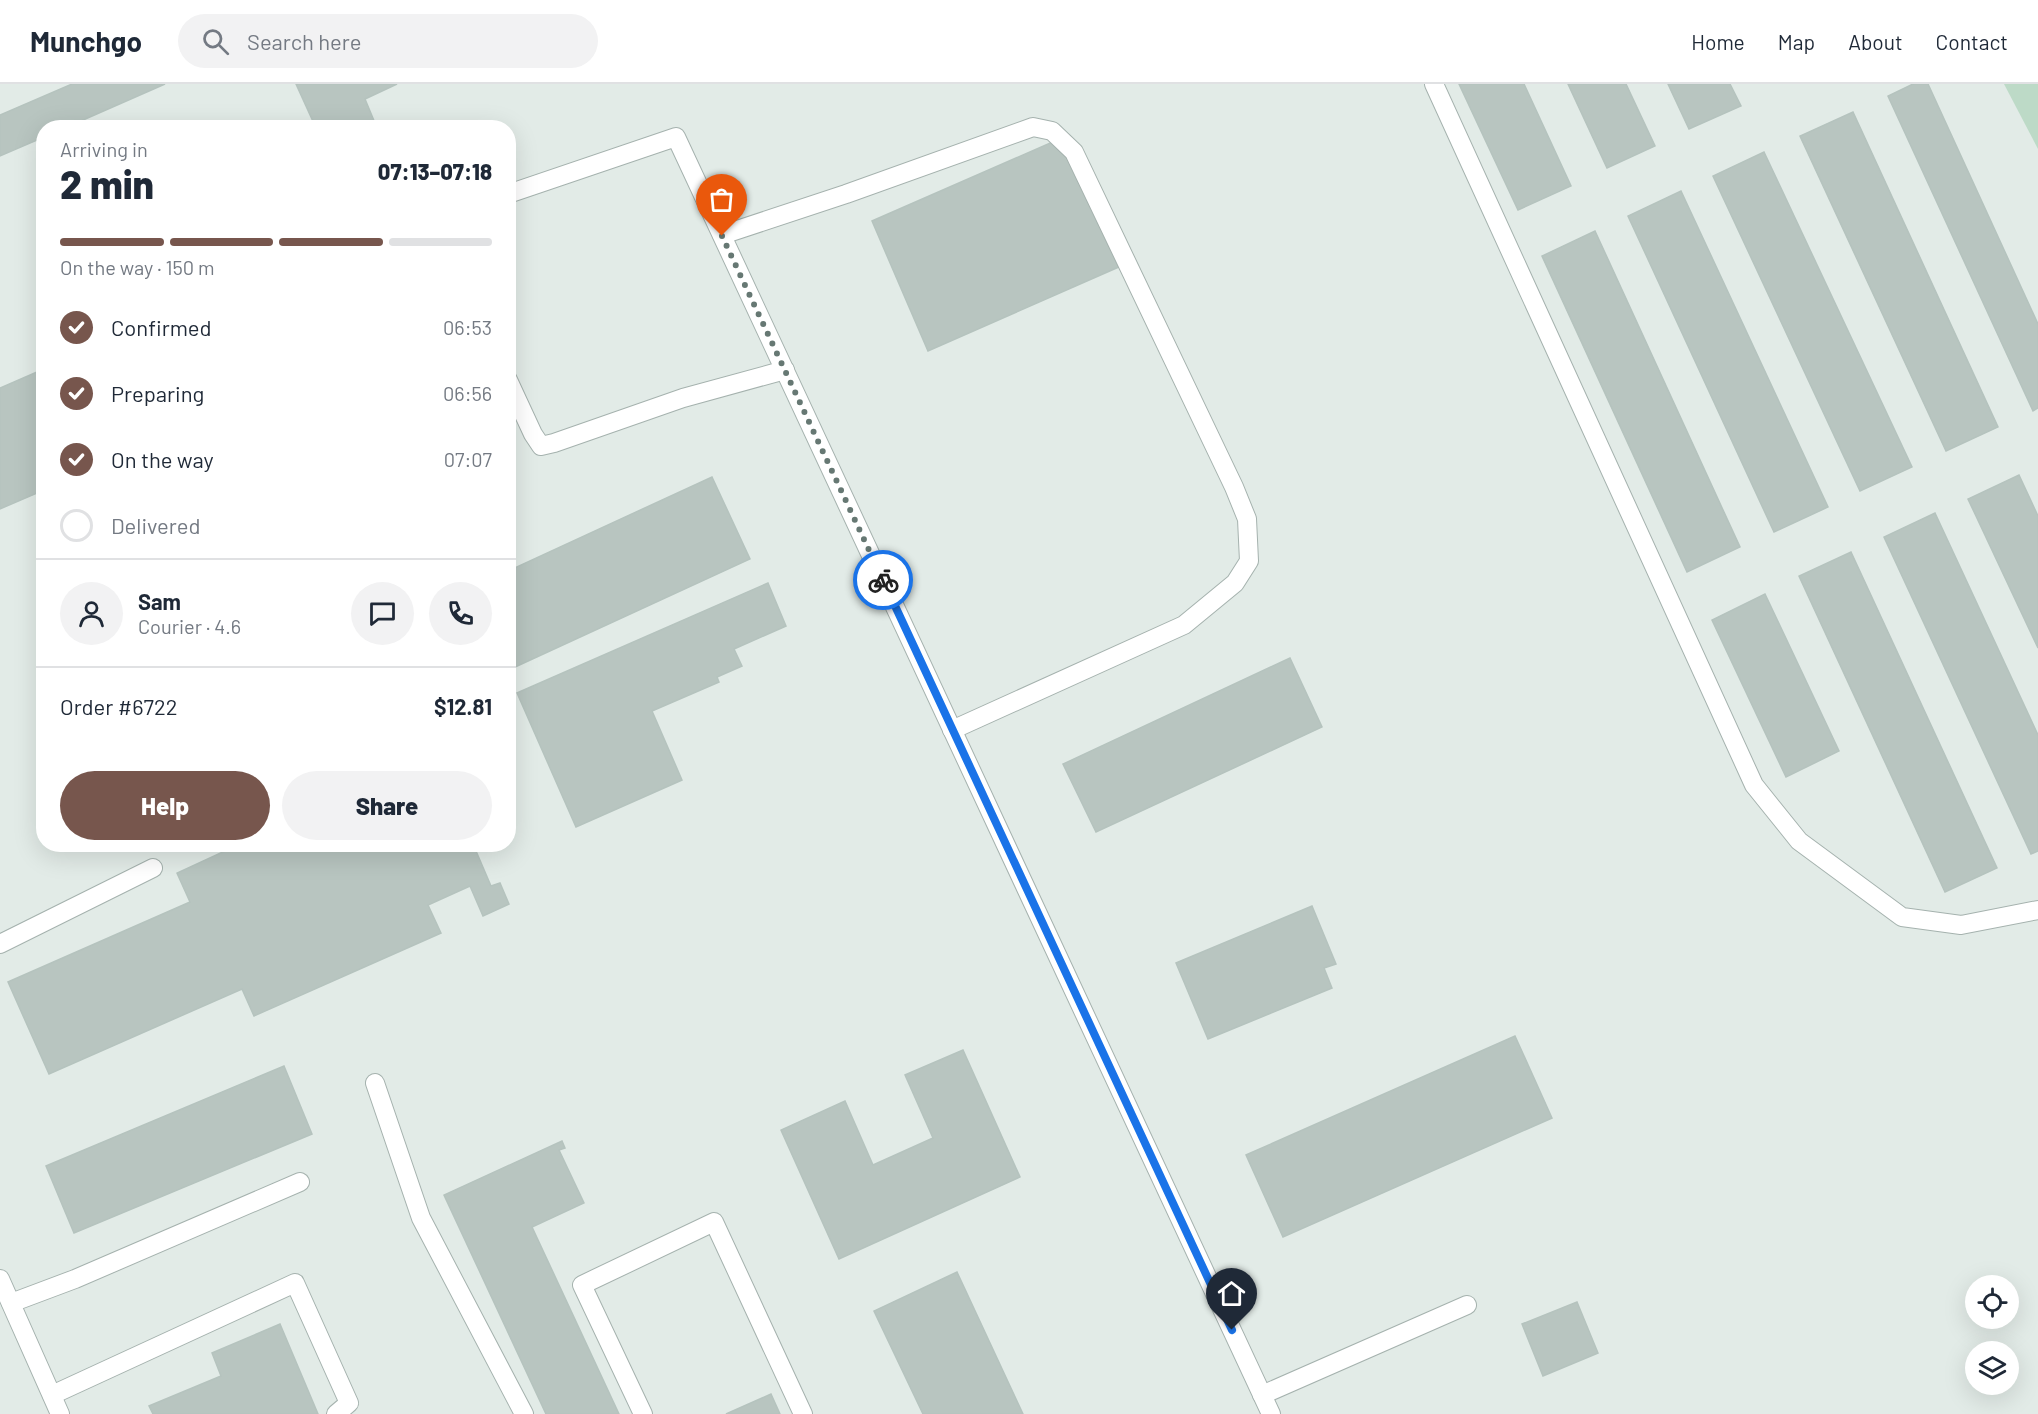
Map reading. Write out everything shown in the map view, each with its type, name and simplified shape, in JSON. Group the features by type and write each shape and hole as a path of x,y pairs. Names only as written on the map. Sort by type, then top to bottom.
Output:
{"street":[{"path":"1434,84 1754,784 1799,841 1902,916 1961,925 2038,910"},
{"path":"722,236 1033,127 1052,131 1074,152 1234,487 1247,519 1249,561 1235,583 1184,625 952,730"},
{"path":"516,191 676,137 1271,1414"},
{"path":"516,397 541,446 683,398 785,370"},
{"path":"0,944 153,868"},
{"path":"375,1083 421,1218 524,1414"},
{"path":"10,1303 75,1279 300,1182"},
{"path":"643,1414 582,1285 714,1222 803,1414"},
{"path":"0,1280 60,1414"},
{"path":"52,1395 295,1283 349,1403 336,1414"},
{"path":"1262,1395 1467,1305"}],"green space":[{"path":"2004,84 2038,84 2038,149"}],"building":[{"path":"72,84 165,84 83,120 36,120 36,140 0,156 0,115"},
{"path":"296,84 397,84 365,99 374,120 312,120"},
{"path":"1459,84 1524,84 1571,186 1518,210"},
{"path":"1568,84 1626,84 1655,146 1607,168"},
{"path":"1668,84 1730,84 1741,106 1689,129"},
{"path":"1913,84 1928,84 2038,324 2038,408 2033,411 1888,96"},
{"path":"1853,112 1998,427 1946,451 1800,136"},
{"path":"1064,137 1121,266 928,351 872,221"},
{"path":"1764,152 1912,467 1860,491 1713,176"},
{"path":"1681,191 1828,507 1774,532 1628,216"},
{"path":"1595,231 1740,547 1687,572 1542,256"},
{"path":"36,372 36,493 0,509 0,388"},
{"path":"2019,475 2038,516 2038,648 1968,499"},
{"path":"712,477 750,559 516,667 516,567"},
{"path":"1935,513 2038,735 2038,851 2031,854 1884,537"},
{"path":"1851,552 1997,868 1945,892 1799,576"},
{"path":"768,583 786,626 734,649 742,666 717,677 719,682 652,711 682,780 576,827 517,693"},
{"path":"1765,594 1839,751 1786,777 1712,620"},
{"path":"1290,658 1322,727 1096,832 1063,764"},
{"path":"223,852 476,852 491,886 500,883 509,904 483,916 470,886 428,905 441,933 254,1016 242,989 49,1074 8,982 190,902 177,873"},
{"path":"1312,906 1336,964 1324,968 1332,988 1208,1039 1176,963"},
{"path":"1515,1036 1552,1118 1283,1237 1246,1155"},
{"path":"963,1050 1020,1177 839,1259 781,1130 845,1101 873,1165 933,1138 905,1075"},
{"path":"284,1066 312,1134 74,1233 46,1166"},
{"path":"562,1141 565,1148 559,1150 584,1203 532,1227 619,1414 546,1414 444,1195"},
{"path":"957,1272 1023,1414 923,1414 874,1311"},
{"path":"1577,1302 1598,1353 1543,1376 1522,1324"},
{"path":"280,1324 318,1414 153,1414 149,1406 221,1376 212,1353"},
{"path":"771,1394 780,1414 726,1414"}],"way so far":[{"path":"722,236 883,580"}],"route":[{"path":"883,580 1232,1330"}]}
